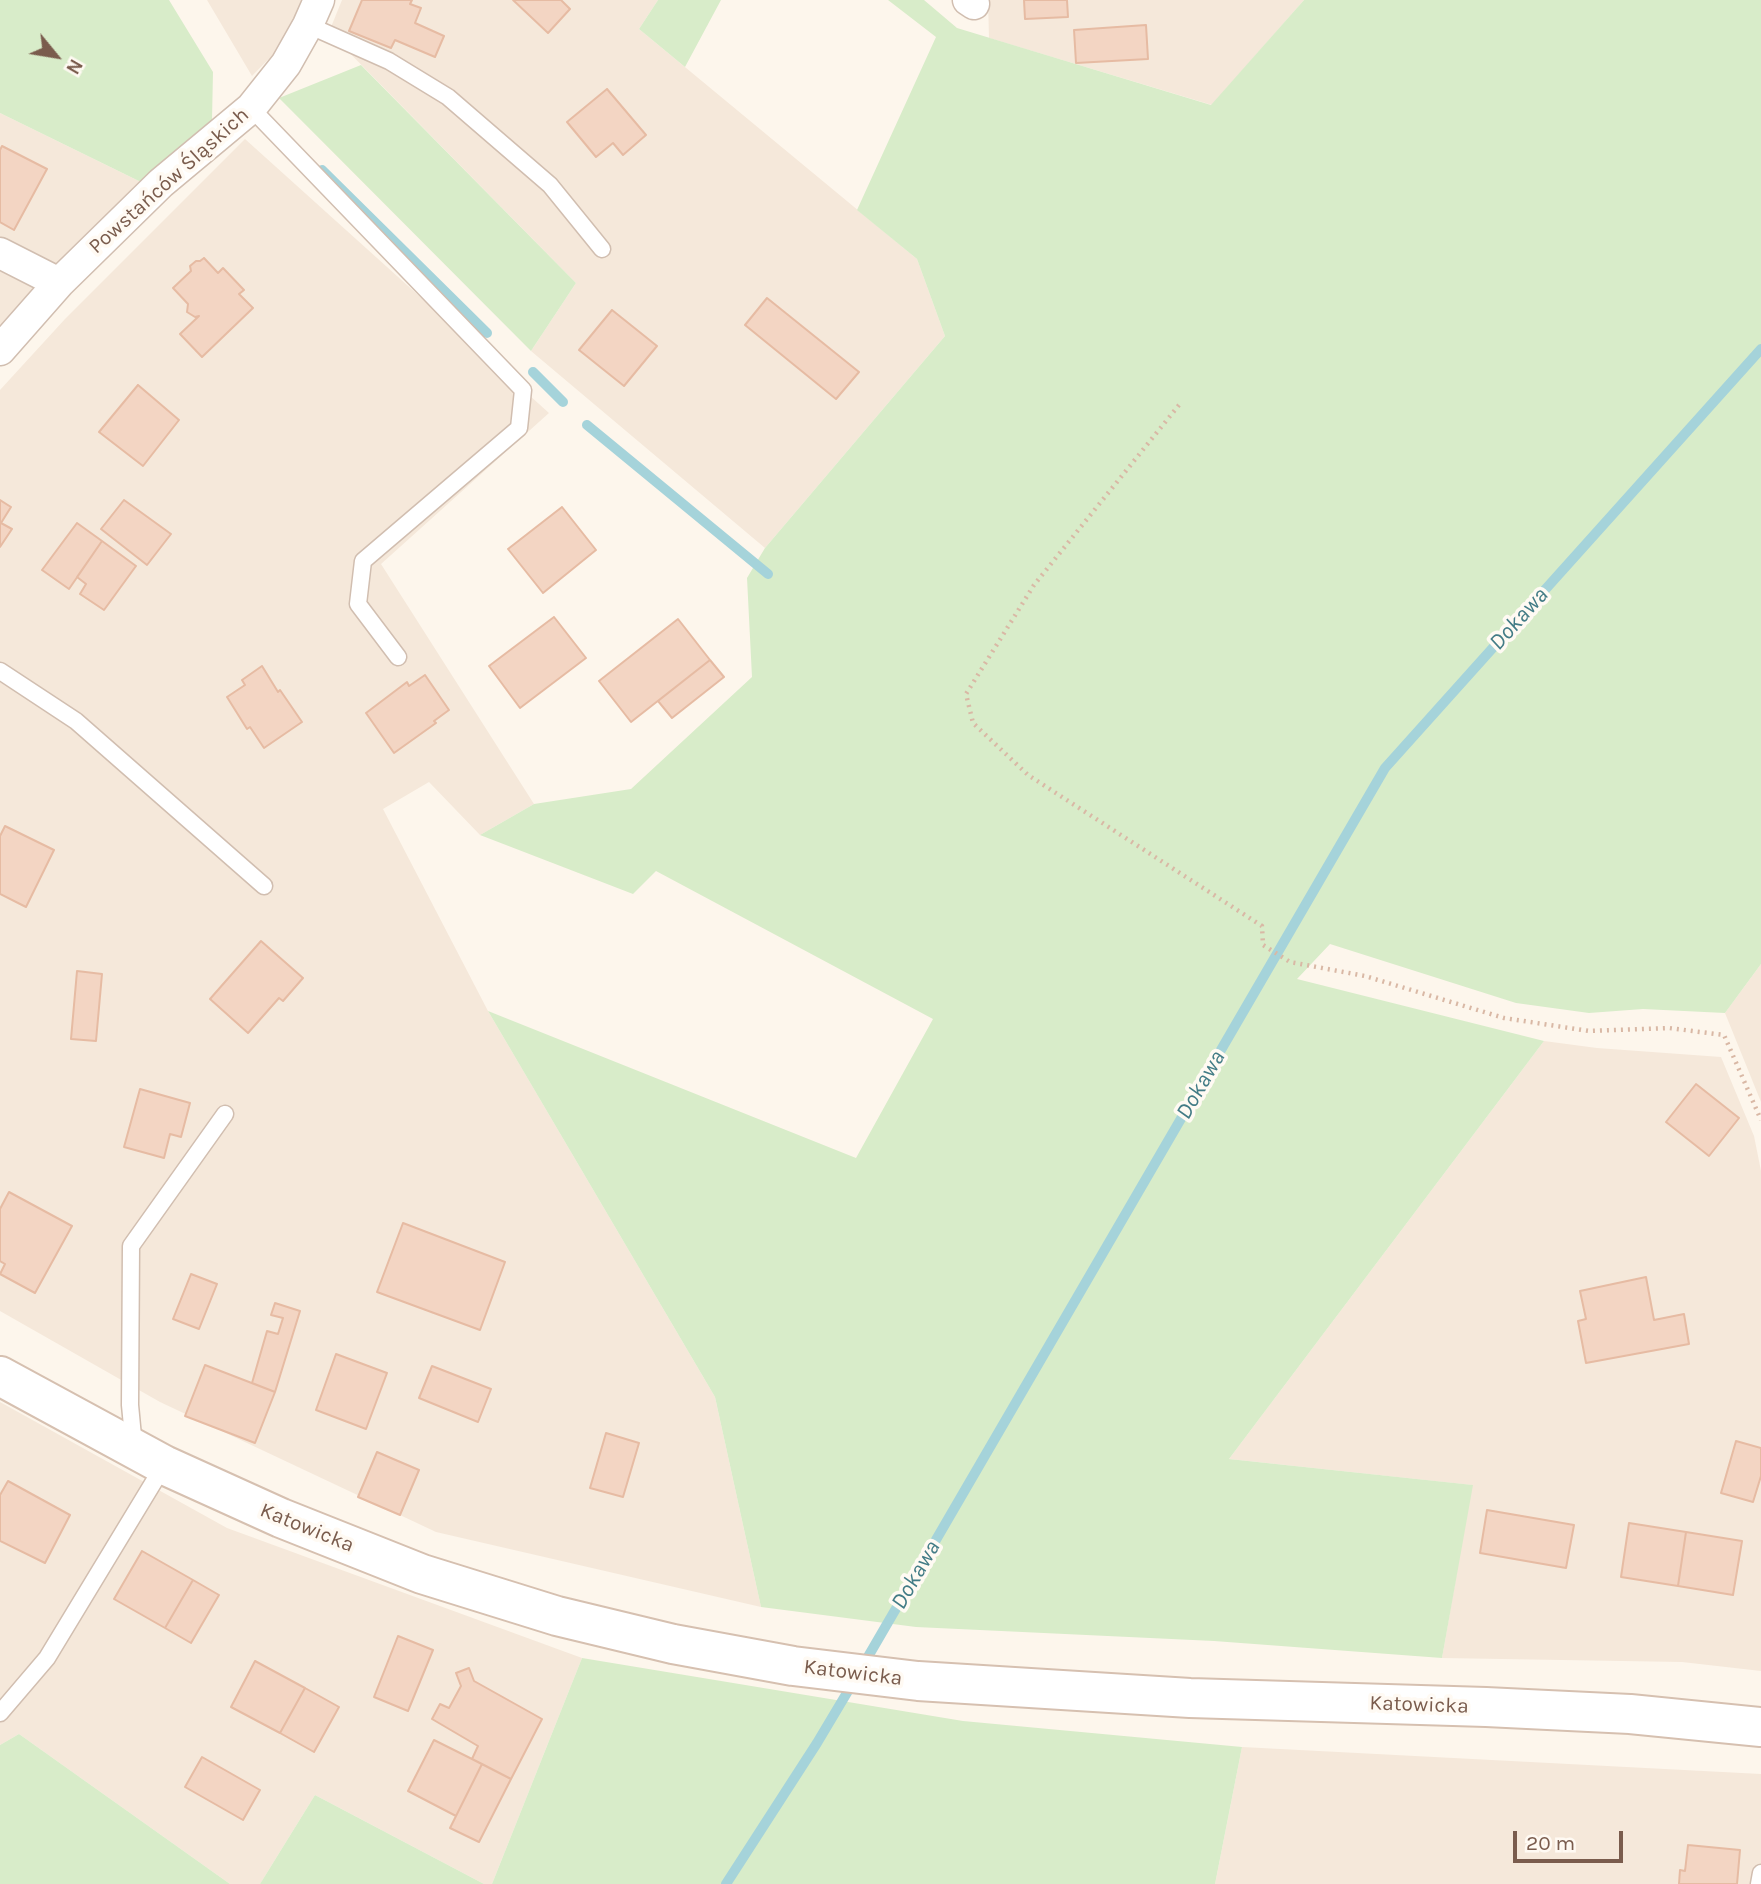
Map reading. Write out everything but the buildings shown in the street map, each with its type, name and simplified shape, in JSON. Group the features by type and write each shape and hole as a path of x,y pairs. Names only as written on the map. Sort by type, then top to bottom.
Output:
{"street":[{"name":"Powstańców Śląskich","path":"0,349 59,283 161,183 251,108 286,64 314,12"},
{"path":"0,253 59,283"},
{"name":"Katowicka","path":"0,1376 149,1457 281,1518 422,1574 557,1616 673,1644 793,1666 918,1681 1190,1699 1630,1714 1761,1727"}],"lane":[{"path":"314,12 447,97 550,185 602,249"},
{"path":"251,108 523,390 519,428 363,561 358,604 398,657"},
{"path":"0,671 76,721 264,886"},
{"path":"0,1713 47,1658 149,1457 130,1405 131,1246 225,1114"},
{"path":"1759,1884 1761,1873"}],"path":[{"path":"1179,405 1034,585 966,694 973,723 1028,775 1262,926 1263,946 1290,962 1365,976 1504,1018 1589,1031 1669,1028 1724,1035 1761,1120"}],"shaded area":[{"path":"207,0 307,0 293,34 252,76"},
{"path":"342,0 658,0 639,29 917,259 945,336 765,548 531,351 576,283 329,32"},
{"path":"988,0 1304,0 1212,105 989,38"},
{"path":"0,113 145,184 0,336"},
{"path":"245,139 549,413 381,564 534,804 480,835 429,782 383,809 488,1011 715,1397 761,1607 436,1532 160,1402 0,1311 0,390 65,319"},
{"path":"1761,964 1761,1102 1725,1013"},
{"path":"1544,1041 1597,1048 1721,1057 1754,1136 1761,1171 1761,1671 1682,1662 1442,1658 1472,1485 1229,1459"},
{"path":"0,1402 227,1528 582,1658 492,1884 484,1884 315,1795 260,1884 230,1884 19,1734 0,1745"},
{"path":"1242,1747 1761,1774 1761,1884 1215,1884"}],"green space":[{"path":"0,0 169,0 213,72 212,120 145,184 0,113"},
{"path":"658,0 721,0 685,67 639,29"},
{"path":"888,0 924,0 957,28 1211,105 1304,0 1761,0 1761,964 1725,1013 1643,1009 1589,1013 1516,1003 1330,944 1297,979 1544,1041 1229,1459 1473,1485 1442,1658 1214,1641 916,1627 761,1607 715,1397 488,1011 856,1158 933,1019 656,871 633,894 480,835 534,804 631,789 752,677 747,578 765,548 945,336 917,259 857,210 936,37"},
{"path":"361,65 576,283 531,351 279,98"},
{"path":"582,1658 963,1721 1242,1747 1215,1884 492,1884"},
{"path":"19,1734 230,1884 0,1884 0,1745"},
{"path":"315,1795 484,1884 260,1884"}],"waterway":[{"path":"322,170 487,333"},
{"name":"Dokawa","path":"862,1667 1385,768 1761,349"},
{"path":"533,372 563,402"},
{"path":"587,425 768,574"},
{"name":"Dokawa","path":"726,1884 854,1681"}]}
